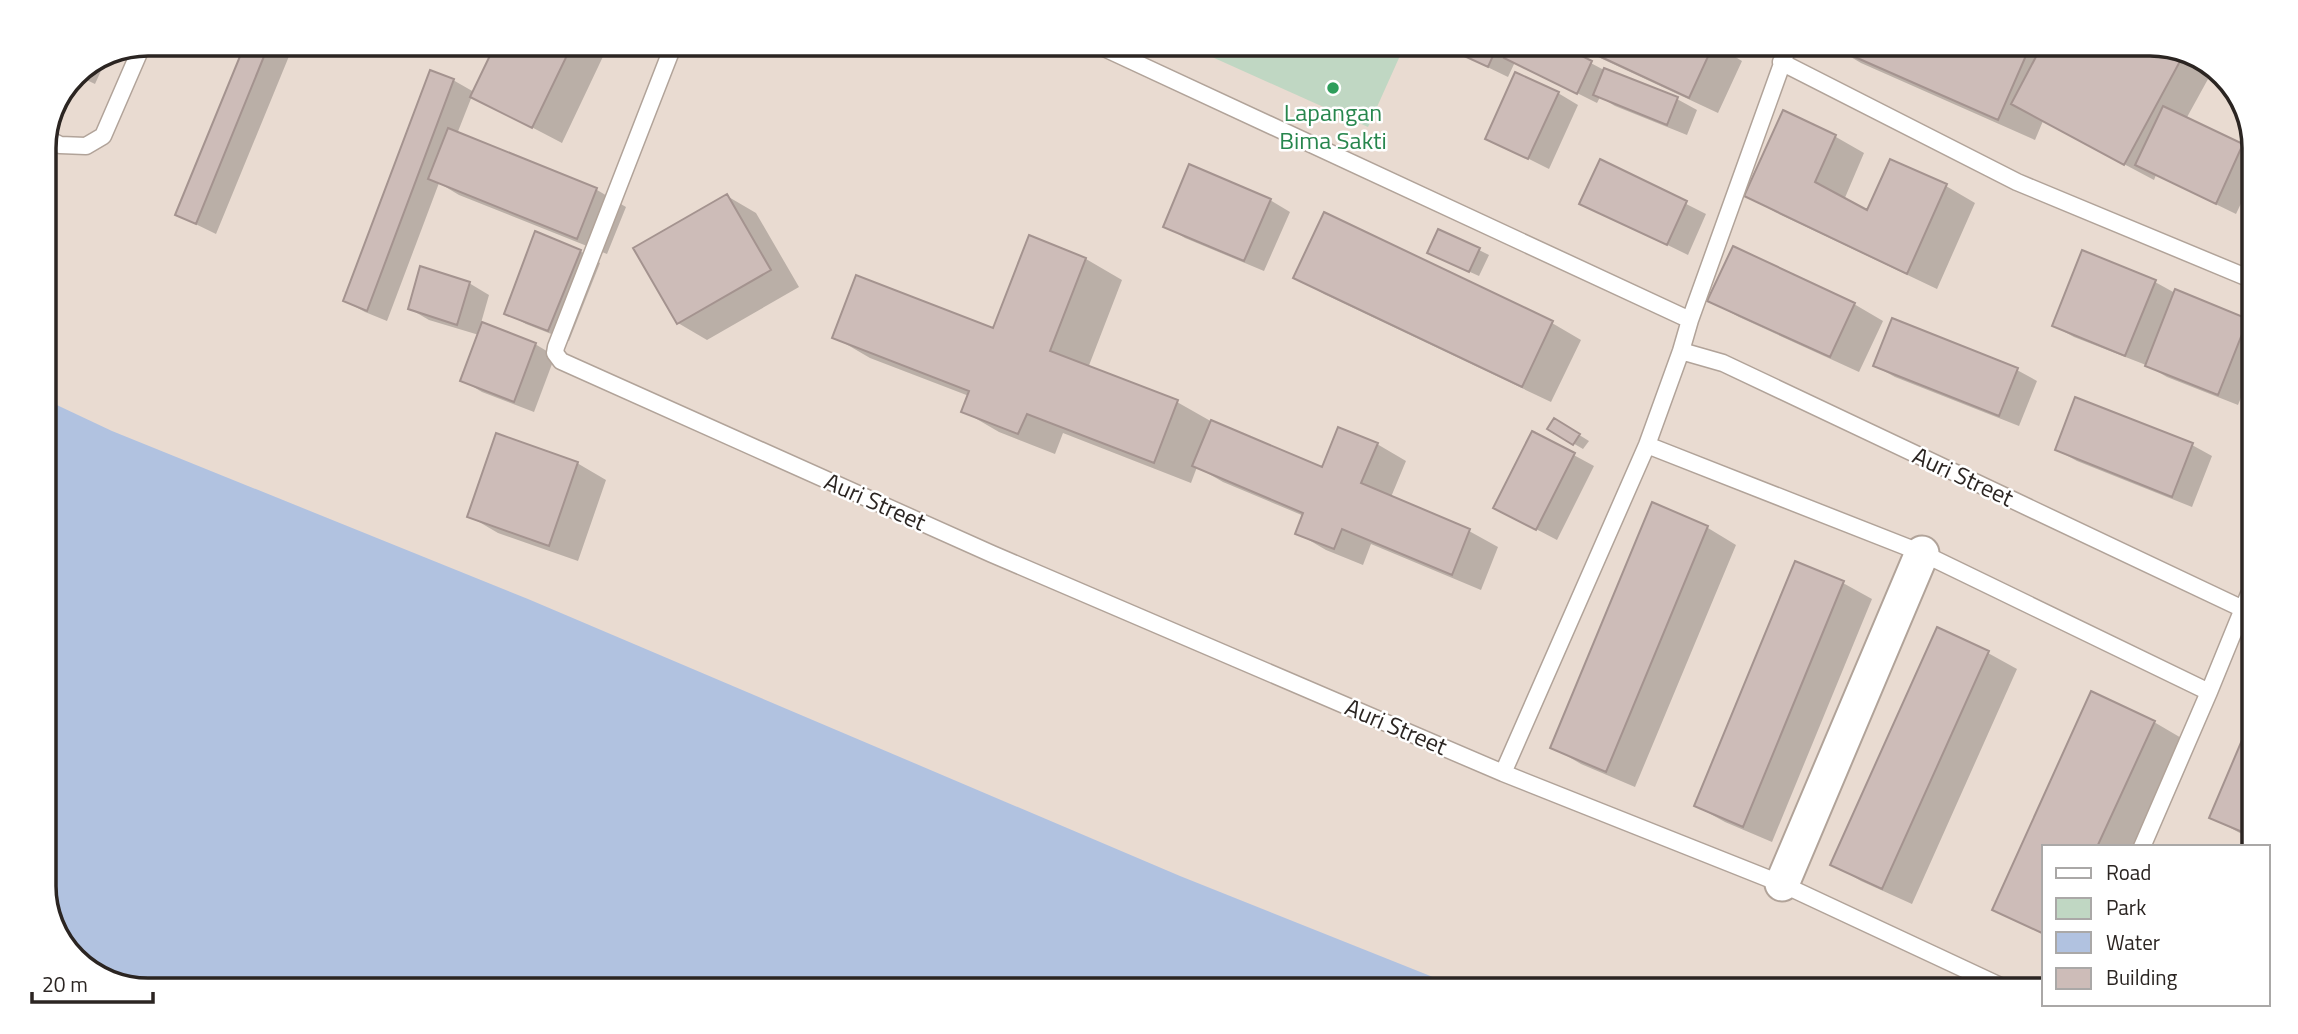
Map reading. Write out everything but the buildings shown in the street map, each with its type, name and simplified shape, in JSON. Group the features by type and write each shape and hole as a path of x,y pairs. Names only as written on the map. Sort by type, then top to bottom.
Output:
{"street":[{"path":"1782,884 1922,554"}],"lane":[{"name":"Auri Street","path":"669,56 556,347 555,354 561,361 992,554 1503,773 1782,884 1983,978"},
{"path":"1121,56 1690,320"},
{"path":"1503,773 1647,445 1784,56 2017,182 2242,275"},
{"path":"56,143 86,146 103,136 137,57"},
{"name":"Auri Street","path":"1681,351 1723,363 2242,609"},
{"path":"1647,445 1922,554 2210,692"},
{"path":"2142,845 2210,692 2242,612"}],"green space":[{"name":"Lapangan Bima Sakti","path":"1210,56 1400,56 1368,127"}],"water":[{"path":"56,405 112,431 528,599 1180,876 1435,978 148,978 113,971 92,959 79,947 66,927 56,892"}],"place":[{"name":"Lapangan Bima Sakti","path":"1333,88"}]}
